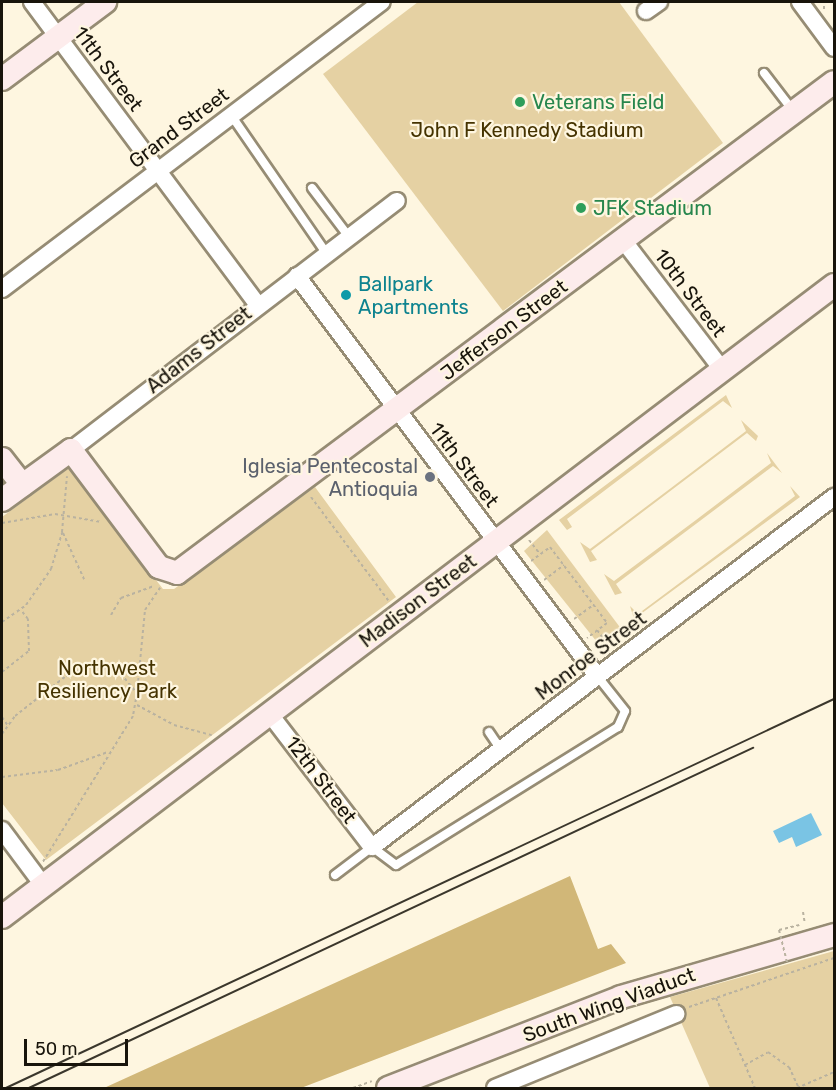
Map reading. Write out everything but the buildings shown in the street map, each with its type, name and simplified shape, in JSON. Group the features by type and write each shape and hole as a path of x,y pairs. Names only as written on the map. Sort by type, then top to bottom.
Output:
{"street":[{"name":"11th Street","path":"32,2 258,305"},
{"path":"2,80 105,2"},
{"name":"Grand Street","path":"2,289 382,2"},
{"path":"800,2 834,48"},
{"name":"Jefferson Street","path":"164,581 397,410 834,82"},
{"name":"Adams Street","path":"2,500 22,485 70,457 258,305 397,201"},
{"name":"10th Street","path":"623,240 723,372"},
{"name":"11th Street","path":"297,276 597,677"},
{"name":"Madison Street","path":"2,917 723,372 834,285"},
{"path":"70,457 159,567 164,581"},
{"path":"2,459 22,485"},
{"name":"Monroe Street","path":"372,847 834,497"},
{"name":"12th Street","path":"269,713 372,847"},
{"path":"2,830 43,885"},
{"name":"South Wing Viaduct","path":"388,1089 621,998 834,935"},
{"path":"495,1089 515,1085 682,1011"}],"lane":[{"path":"764,74 795,112"},
{"path":"231,116 327,254"},
{"path":"312,188 349,237"},
{"path":"335,875 372,847 396,865 618,727 625,711 597,677"},
{"path":"489,732 501,750"}],"path":[{"path":"2,621 21,609 45,581 62,532 70,457"},
{"path":"304,487 390,604"},
{"path":"2,523 64,514 107,524"},
{"path":"62,532 84,579"},
{"path":"527,537 540,554"},
{"path":"528,563 550,547 564,565 607,623 586,639"},
{"path":"542,581 564,565"},
{"path":"111,615 122,598 164,581"},
{"path":"43,862 137,705 145,610 164,581"},
{"path":"572,621 593,605"},
{"path":"2,672 29,651 28,619 21,609"},
{"path":"597,630 610,648"},
{"path":"2,734 8,726 66,676 91,665 121,674 137,693"},
{"path":"137,705 174,725 213,736"},
{"path":"2,717 8,726"},
{"path":"2,777 58,770 108,752"},
{"path":"788,965 779,930 806,923 803,912"},
{"path":"682,1011 834,958"},
{"path":"782,967 785,975"},
{"path":"716,998 755,1089"},
{"path":"745,1065 768,1052 789,1067 798,1088 834,1072"}],"green space":[{"name":"John F Kennedy Stadium","path":"418,2 619,2 723,143 503,311 323,74"},
{"path":"726,395 732,408 723,401 567,519 572,527 567,530 559,520"},
{"path":"741,420 758,436 756,441 747,433 591,551 597,560 590,562 580,542 590,549 671,488 746,431"},
{"path":"767,453 782,473 773,466 616,584 622,593 615,595 604,574 614,581 771,463"},
{"name":"Northwest Resiliency Park","path":"69,468 163,589 174,589 315,487 396,597 46,860 2,803 2,517"},
{"path":"790,486 800,497 634,619 630,606 638,614 733,543 795,496"},
{"path":"547,530 622,630 601,647 524,551"},
{"path":"834,951 834,1088 710,1088 670,997"}],"shaded area":[{"path":"570,876 598,949 611,944 626,963 301,1088 104,1088"}],"water":[{"path":"811,813 822,835 796,847 792,837 779,843 773,831"}],"tram line":[{"path":"6,1088 834,699"},
{"path":"29,1088 753,748"}],"place":[{"name":"Veterans Field","path":"520,102"},
{"name":"JFK Stadium","path":"581,208"},
{"name":"Ballpark Apartments","path":"346,295"},
{"name":"Iglesia Pentecostal Antioquia","path":"430,477"}]}
